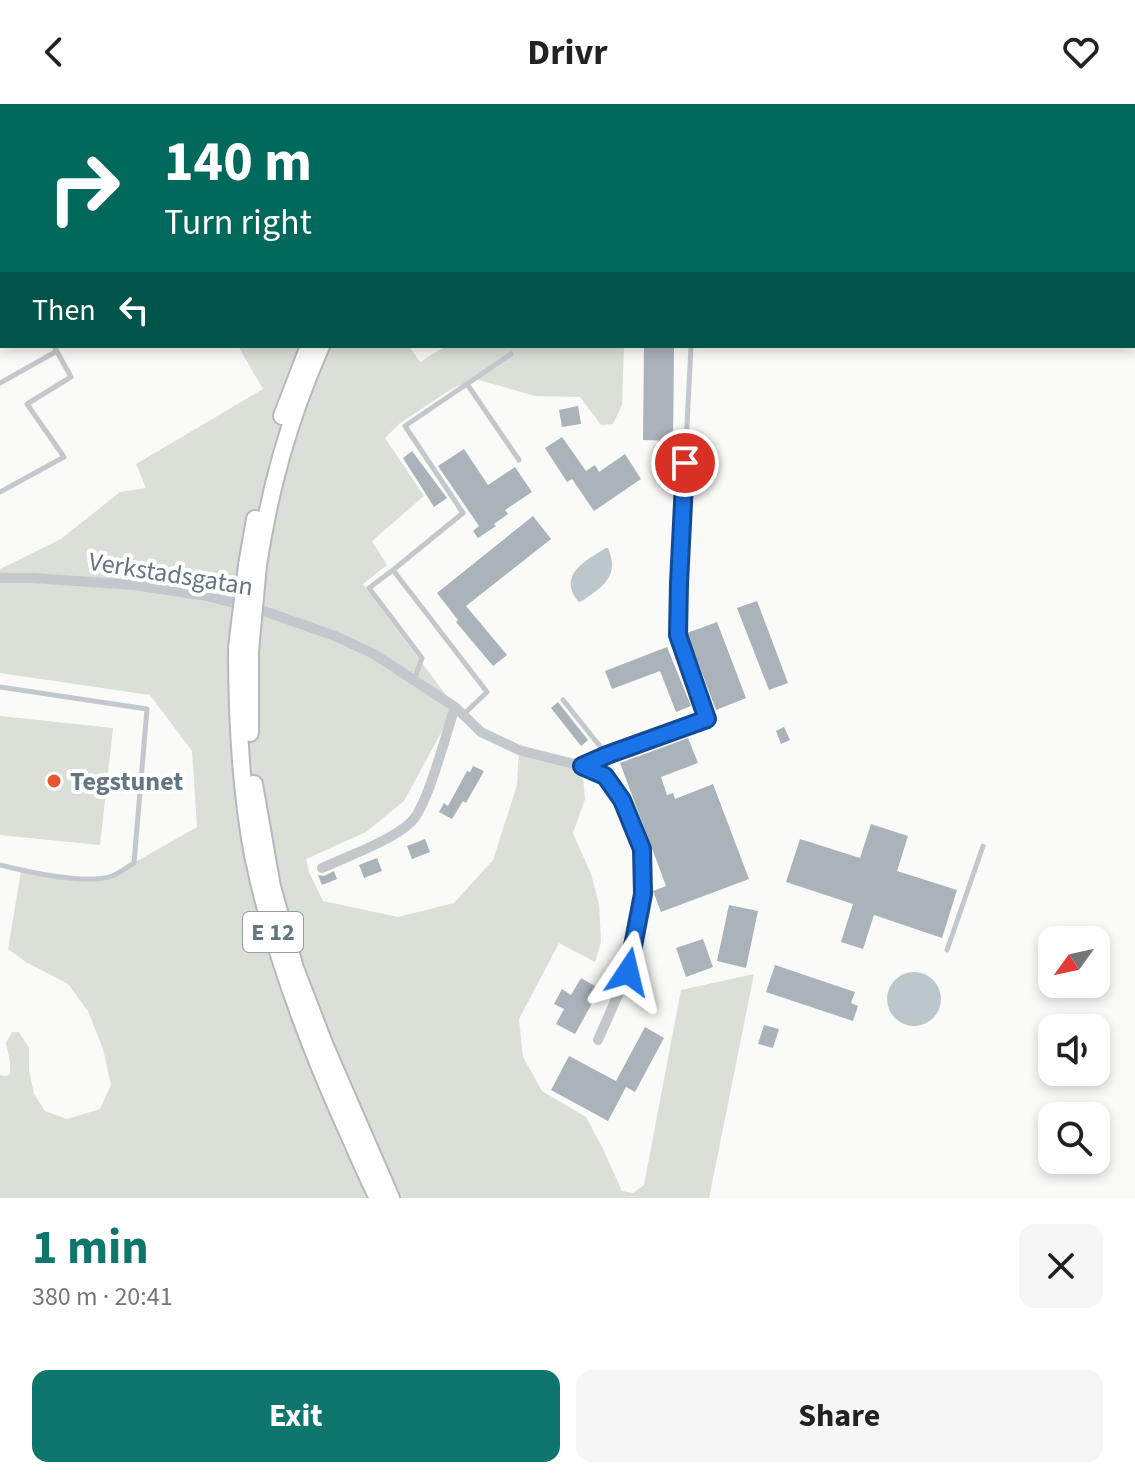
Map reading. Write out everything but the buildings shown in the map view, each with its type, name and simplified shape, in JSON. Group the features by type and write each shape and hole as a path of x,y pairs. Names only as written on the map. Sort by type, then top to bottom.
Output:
{"highway":[{"name":"E 12","path":"308,348 272,446 256,513 237,704 242,773 253,853 284,971 322,1074 378,1198"},
{"name":"E 12","path":"252,565 280,457 320,348"},
{"name":"E 12","path":"244,650 252,770 272,887 295,968 391,1198"}],"street":[{"name":"Verkstadsgatan","path":"0,578 134,585 207,596 264,611 335,636 374,654 459,711 481,732 519,750 582,766 605,776 622,800 642,849 643,894 628,972 598,1040"},
{"path":"322,868 392,835 413,820 423,803 459,711"}],"lane":[{"path":"582,766 707,719 678,635 691,348"},
{"path":"0,383 56,349 71,377 27,404 64,457 0,492"},
{"path":"414,680 422,658 369,588 463,513 405,426 511,354"},
{"path":"467,384 519,460"},
{"path":"393,570 487,692 459,711"},
{"path":"0,687 147,709 134,863 111,876 76,879 0,865"},
{"path":"563,700 607,755"},
{"path":"947,950 983,846"}],"shaded area":[{"path":"239,348 410,348 420,362 443,348 624,348 622,405 613,424 601,425 580,397 535,396 476,379 453,388 400,423 385,438 424,496 372,541 387,565 363,584 455,707 404,801 366,832 306,859 323,901 398,917 454,903 493,860 517,785 519,750 582,766 585,799 573,833 591,874 599,904 601,942 595,962 559,943 519,1019 523,1057 542,1091 586,1117 622,1191 633,1193 644,1185 681,990 754,974 709,1198 0,1198 0,1075 10,1074 6,1043 12,1032 19,1032 29,1048 34,1094 45,1111 67,1119 100,1109 111,1085 103,1049 88,1011 68,984 8,949 21,871 76,879 111,876 197,827 192,751 150,695 0,673 0,569 61,539 120,492 146,488 136,464 263,389"},
{"path":"606,548 611,558 611,573 603,585 579,602 573,593 572,577 583,564"},
{"name":"Tegstunet","path":"0,716 113,728 100,845 0,835"},
{"path":"914,972 925,974 933,980 939,988 939,1010 933,1018 925,1024 914,1026 903,1024 895,1018 889,1010 887,999 889,988 895,980 903,974"}],"place":[{"name":"Tegstunet","path":"54,781"}],"route":[{"path":"628,972 643,894 642,849 622,800 605,776 582,766 707,719 678,635 685,463"}]}
